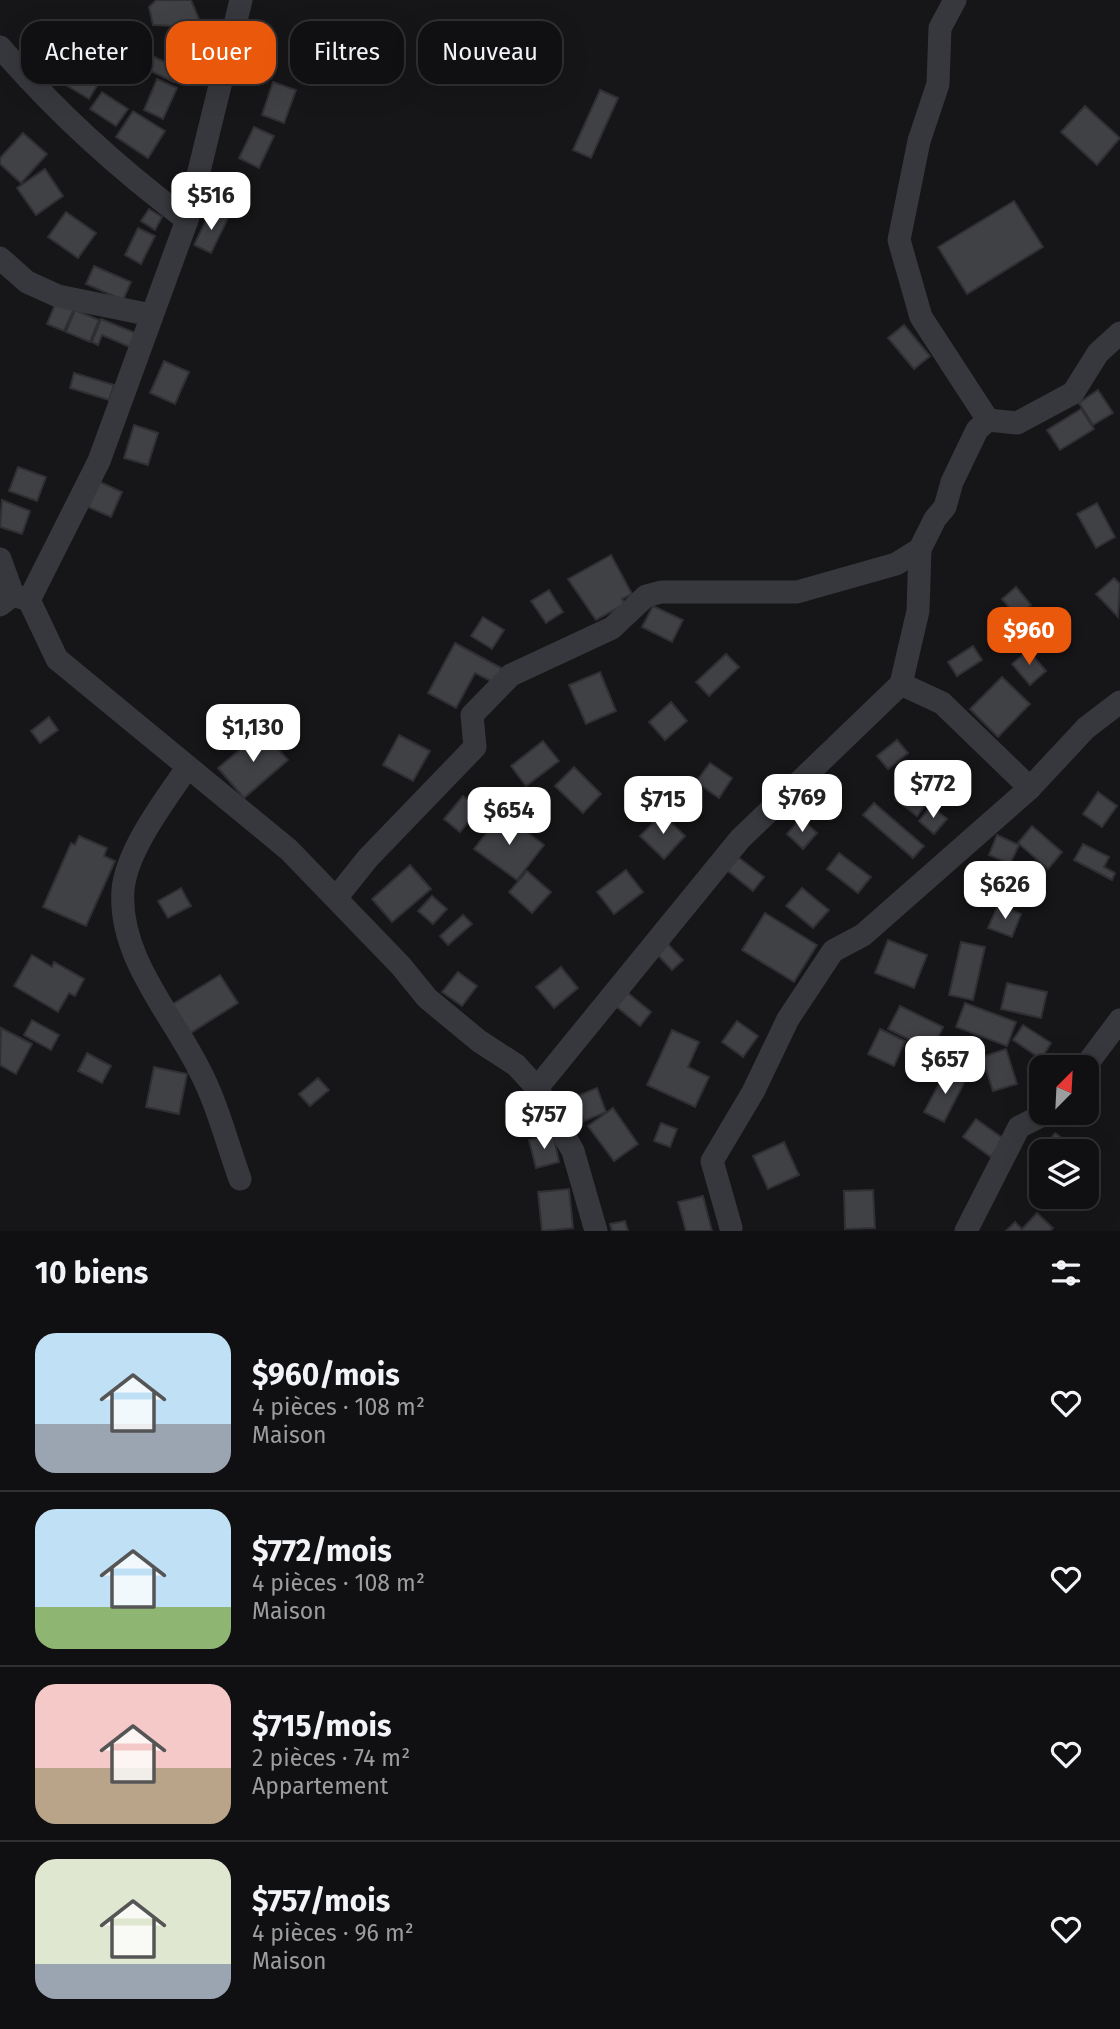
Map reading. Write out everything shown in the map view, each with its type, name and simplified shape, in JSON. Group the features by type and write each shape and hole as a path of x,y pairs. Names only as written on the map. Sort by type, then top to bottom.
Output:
{"street":[{"path":"14,600 99,461 187,220 242,0"},
{"path":"955,0 940,28 937,84 919,141 899,240 921,317 988,420"},
{"path":"0,47 34,86 88,138 187,220"},
{"path":"0,258 27,282 58,296 151,315"},
{"path":"988,420 1017,423 1073,393 1098,353 1120,333"},
{"path":"537,1088 740,839 901,684 918,611 920,549 935,519 944,508 972,438 988,420"},
{"path":"336,898 368,858 475,747 472,715 511,675 612,628 646,596 660,592 797,592 896,564 920,549"},
{"path":"0,559 14,600 57,659 289,850 401,965 427,998 479,1041 516,1065 537,1088 573,1151 596,1231"},
{"path":"901,684 942,703 1030,788"},
{"path":"731,1230 712,1161 753,1092 788,1019 836,947 863,935 1030,788 1086,728 1120,702"},
{"path":"187,768 160,807 135,854 123,887 123,919 140,965 201,1071 240,1179"},
{"path":"1094,1055 1120,1020"},
{"path":"966,1231 1019,1127 1029,1122"}],"building":[{"path":"156,0 191,0 199,19 166,21 166,26 153,25 149,7"},
{"path":"152,56 166,62 166,78 152,72"},
{"path":"157,79 177,88 163,119 144,110"},
{"path":"64,84 98,84 89,99"},
{"path":"272,84 296,90 284,123 262,115"},
{"path":"600,90 618,98 591,158 573,150"},
{"path":"102,92 128,109 116,126 90,109"},
{"path":"1085,106 1120,138 1097,165 1061,132"},
{"path":"133,111 165,131 148,158 116,137"},
{"path":"254,127 274,136 259,168 239,158"},
{"path":"23,133 47,154 21,183 0,164 0,158"},
{"path":"45,169 63,196 36,215 17,188"},
{"path":"228,178 243,185 230,212 215,206"},
{"path":"1014,201 1043,247 967,294 938,247"},
{"path":"149,209 162,217 155,230 141,221"},
{"path":"211,210 228,218 211,253 194,245"},
{"path":"66,212 96,233 78,258 48,237"},
{"path":"138,228 155,236 141,264 125,255"},
{"path":"94,266 131,282 123,300 86,284"},
{"path":"56,302 74,309 64,331 47,324"},
{"path":"75,310 99,320 90,342 66,332"},
{"path":"101,319 138,334 132,348 102,335 98,345 92,342"},
{"path":"904,325 930,356 914,369 888,338"},
{"path":"164,361 189,372 175,404 150,393"},
{"path":"74,373 114,385 109,400 70,388"},
{"path":"1098,390 1113,413 1093,425 1079,403"},
{"path":"1081,409 1094,429 1060,450 1047,430"},
{"path":"134,425 158,433 148,465 124,458"},
{"path":"18,467 46,477 37,501 9,491"},
{"path":"100,482 122,492 111,517 88,507"},
{"path":"2,500 30,511 22,534 0,527"},
{"path":"1097,503 1115,537 1096,548 1077,514"},
{"path":"611,555 632,594 622,599 625,604 596,620 568,579"},
{"path":"1114,578 1120,584 1118,617 1096,594"},
{"path":"1016,587 1031,605 1017,617 1002,599"},
{"path":"549,590 563,612 546,623 531,601"},
{"path":"653,606 683,620 672,642 642,627"},
{"path":"483,617 504,630 492,649 471,636"},
{"path":"455,643 503,669 495,683 475,673 456,708 428,693"},
{"path":"973,646 982,660 957,676 948,662"},
{"path":"1028,650 1046,671 1030,685 1012,664"},
{"path":"726,654 739,667 709,696 696,682"},
{"path":"600,672 616,711 586,724 569,685"},
{"path":"1002,677 1030,704 998,737 970,709"},
{"path":"671,702 687,721 665,740 649,722"},
{"path":"49,717 58,730 40,743 31,731"},
{"path":"262,731 288,760 244,798 218,768"},
{"path":"399,735 430,751 413,781 383,765"},
{"path":"897,740 908,753 888,769 877,756"},
{"path":"543,741 559,761 526,786 511,766"},
{"path":"710,763 732,778 719,798 696,782"},
{"path":"574,767 601,794 583,813 555,786"},
{"path":"679,779 701,794 684,819 662,804"},
{"path":"909,781 930,799 917,816 895,799"},
{"path":"1098,792 1117,806 1102,827 1083,814"},
{"path":"463,796 479,809 460,832 444,819"},
{"path":"874,803 924,846 913,858 863,815"},
{"path":"931,806 947,819 934,834 919,821"},
{"path":"502,813 544,845 517,880 474,849"},
{"path":"662,814 685,836 664,859 640,836"},
{"path":"801,818 817,833 803,849 787,834"},
{"path":"1032,826 1062,852 1048,869 1018,843"},
{"path":"997,835 1019,845 1010,864 989,855"},
{"path":"79,836 107,848 104,856 115,861 86,926 43,907 71,843 75,845"},
{"path":"1083,844 1109,857 1104,867 1115,873 1112,880 1074,860"},
{"path":"839,853 871,877 858,893 827,869"},
{"path":"734,854 764,877 753,891 723,867"},
{"path":"410,865 431,889 392,922 372,899"},
{"path":"1014,866 1033,875 1020,904 1001,895"},
{"path":"626,870 643,892 614,914 597,892"},
{"path":"527,871 551,892 532,913 509,892"},
{"path":"181,888 191,906 168,918 158,901"},
{"path":"802,888 829,910 813,928 786,906"},
{"path":"432,896 447,909 433,924 418,911"},
{"path":"998,905 1021,914 1012,937 988,928"},
{"path":"765,913 817,945 794,982 742,950"},
{"path":"463,915 472,924 448,945 440,936"},
{"path":"664,940 683,960 672,970 653,950"},
{"path":"888,940 927,955 914,988 875,973"},
{"path":"961,942 985,947 973,1000 949,995"},
{"path":"32,955 52,967 54,962 84,979 75,996 69,993 58,1012 14,986"},
{"path":"561,967 578,988 554,1008 536,987"},
{"path":"458,972 477,986 462,1006 442,992"},
{"path":"220,975 238,1003 189,1034 171,1005"},
{"path":"1007,983 1047,992 1041,1018 1001,1009"},
{"path":"623,989 651,1012 640,1026 612,1003"},
{"path":"965,1003 1016,1022 1007,1046 956,1027"},
{"path":"900,1006 943,1027 932,1051 888,1029"},
{"path":"32,1020 59,1035 51,1050 24,1035"},
{"path":"737,1021 758,1036 743,1057 722,1042"},
{"path":"1023,1025 1051,1043 1044,1055 1035,1055 1013,1040"},
{"path":"1,1028 32,1044 16,1074 0,1065"},
{"path":"880,1029 905,1041 894,1066 868,1054"},
{"path":"672,1030 699,1042 688,1067 709,1077 695,1107 647,1085"},
{"path":"1006,1049 1017,1084 993,1091 982,1057"},
{"path":"87,1053 111,1066 102,1083 78,1071"},
{"path":"154,1067 187,1074 179,1114 146,1107"},
{"path":"947,1069 966,1079 944,1122 924,1112"},
{"path":"318,1078 329,1090 310,1106 299,1094"},
{"path":"597,1088 606,1112 584,1121 575,1097"},
{"path":"613,1108 638,1144 614,1161 588,1126"},
{"path":"976,1119 1004,1139 991,1157 963,1137"},
{"path":"661,1123 677,1129 670,1147 654,1141"},
{"path":"1055,1133 1064,1139 1050,1139"},
{"path":"553,1134 559,1162 536,1168 529,1140"},
{"path":"784,1142 799,1175 768,1189 753,1156"},
{"path":"569,1189 573,1228 542,1231 538,1192"},
{"path":"873,1190 875,1228 845,1229 844,1191"},
{"path":"703,1196 712,1231 686,1231 678,1202"},
{"path":"1037,1213 1053,1228 1050,1231 1006,1231 1015,1222 1022,1229"},
{"path":"625,1221 628,1231 612,1231 610,1224"}]}
